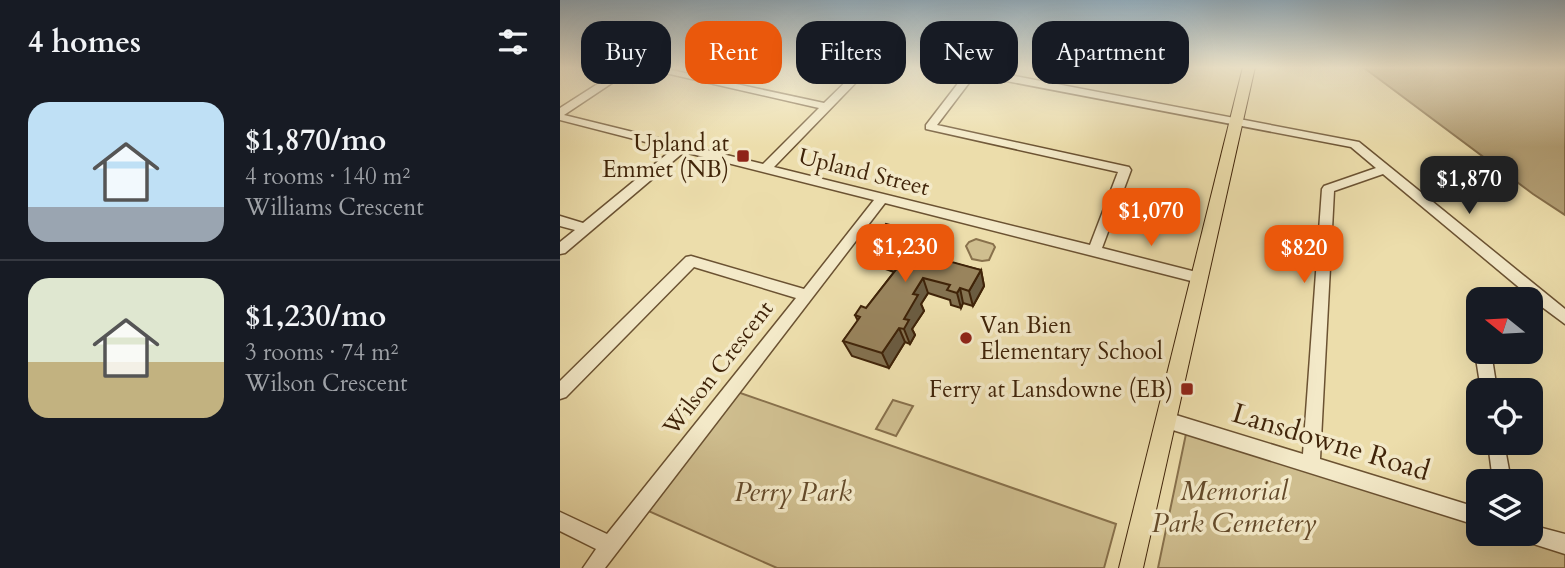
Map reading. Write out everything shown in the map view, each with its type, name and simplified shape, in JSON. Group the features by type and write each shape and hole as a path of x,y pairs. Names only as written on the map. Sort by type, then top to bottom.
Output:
{"main road":[{"path":"1131,568 1243,94"}],"street":[{"path":"560,116 593,94"},
{"path":"765,94 827,107"},
{"path":"765,169 840,94"},
{"path":"956,94 930,127 1125,170 1094,252"},
{"path":"1089,94 1355,144 1528,287"},
{"name":"Upland Street","path":"560,116 1199,278"},
{"path":"560,249 681,148"},
{"path":"1311,465 1328,189 1385,169"},
{"name":"Wilson Crescent","path":"593,568 882,199"},
{"path":"560,221 585,228"},
{"path":"560,392 691,261 806,295"},
{"path":"1544,300 1565,318"},
{"name":"Lansdowne Road","path":"1166,420 1466,513"},
{"path":"560,522 611,545"},
{"path":"1543,538 1565,544"}],"green space":[{"path":"976,239 995,247 989,260 972,259 966,246"},
{"name":"Perry Park","path":"726,388 1116,524 1104,568 777,568 635,505"},
{"path":"893,400 913,406 896,436 876,429"},
{"name":"Memorial Park Cemetery","path":"1187,429 1466,517 1466,546 1543,546 1543,538 1565,543 1565,568 1158,568"}],"shaded area":[{"path":"1398,94 1565,94 1565,215"}],"building":[{"path":"886,224 948,240 937,258 981,270 969,291 960,288 957,293 947,290 950,285 923,278 913,294 918,295 904,319 909,320 904,329 899,328 882,353 843,341 860,317 855,315 861,306 866,308 902,262 867,250"}],"place":[{"name":"Upland at Emmet (NB)","path":"743,156"},
{"name":"Van Bien Elementary School","path":"966,338"},
{"name":"Ferry at Lansdowne (EB)","path":"1187,389"}]}
